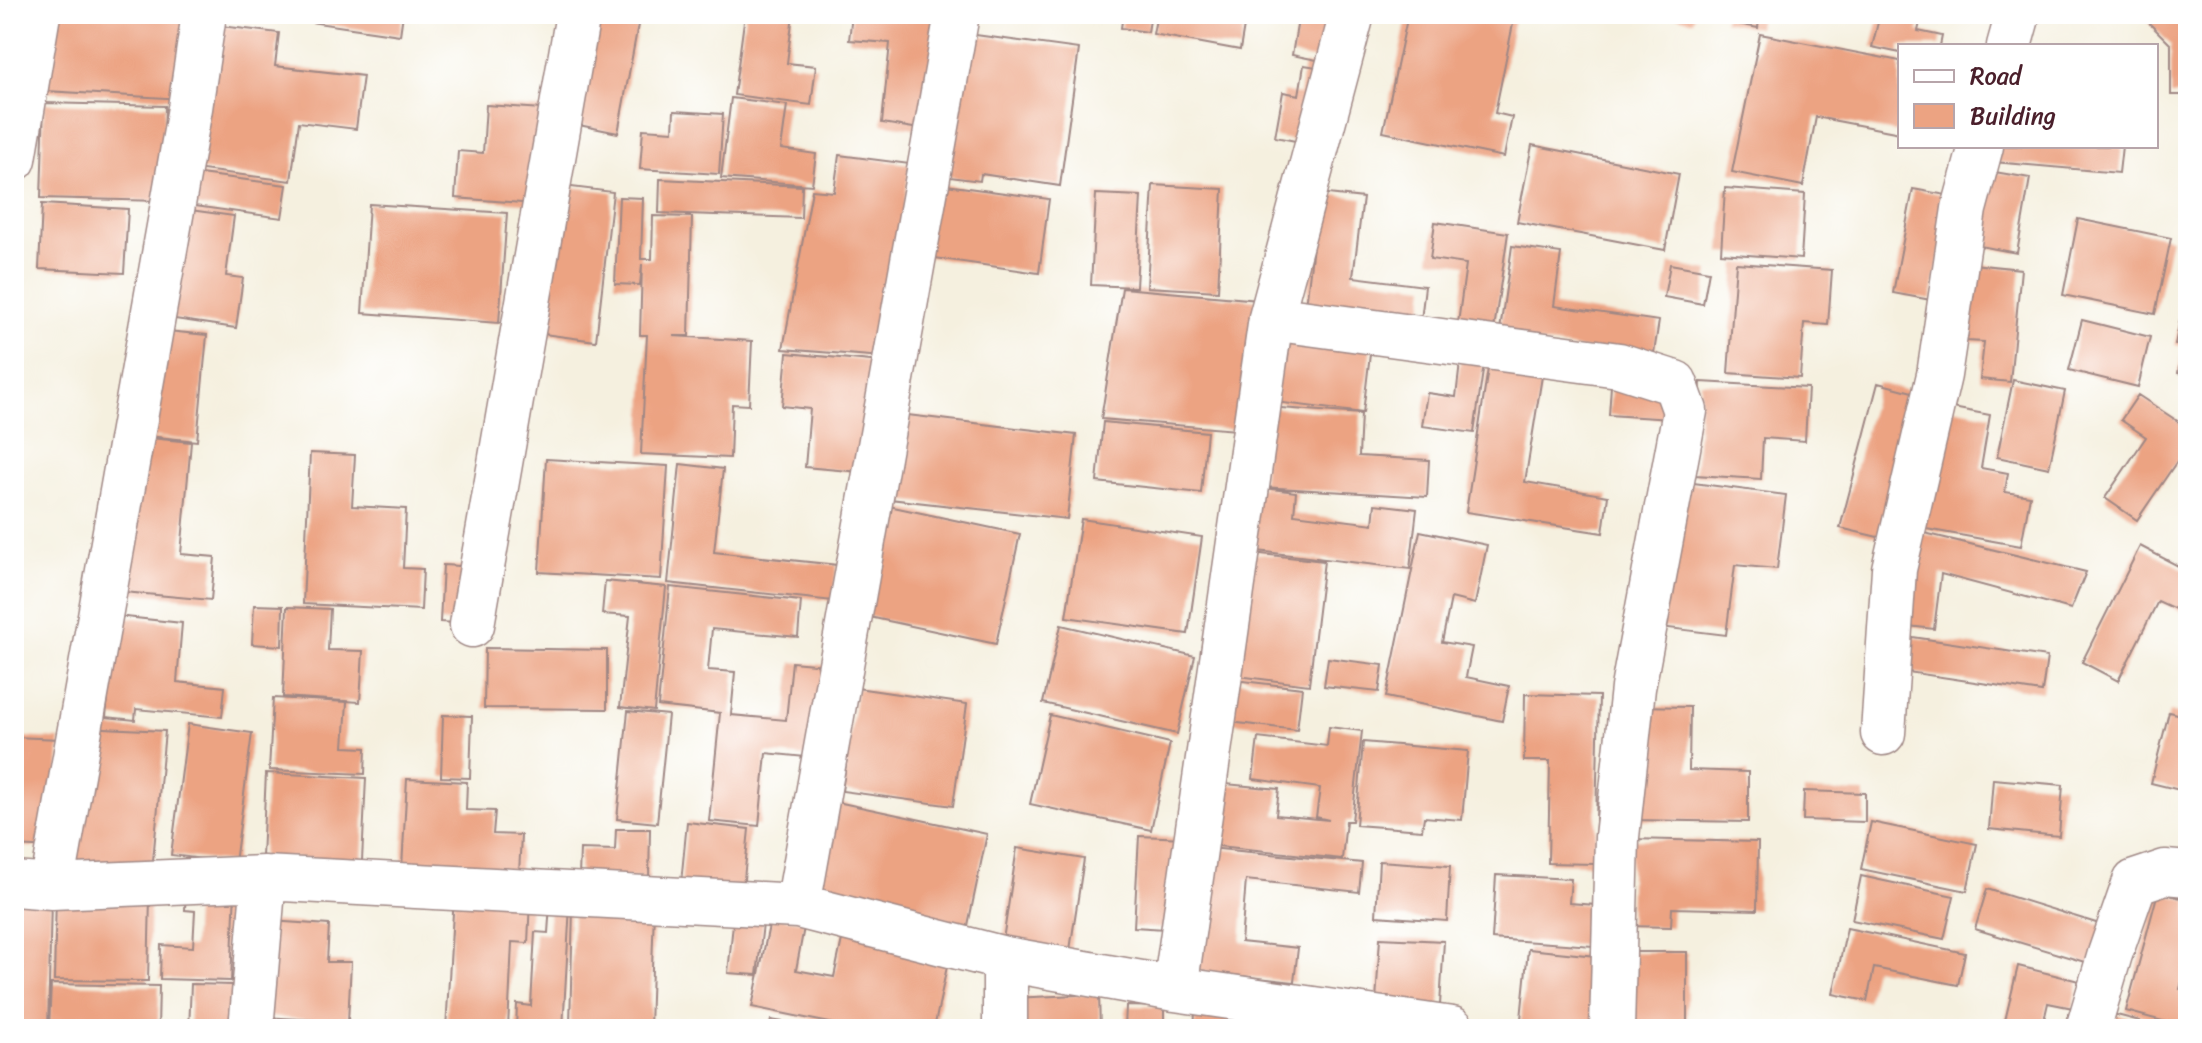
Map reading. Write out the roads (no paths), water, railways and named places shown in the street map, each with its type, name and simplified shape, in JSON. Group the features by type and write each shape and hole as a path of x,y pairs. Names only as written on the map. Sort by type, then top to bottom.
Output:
{"street":[{"path":"14,159 38,14"},
{"path":"204,14 188,123 33,885 264,878 798,906 1005,959 1175,989 1452,1029"},
{"path":"472,625 578,14"},
{"path":"798,906 957,14"},
{"path":"1175,989 1271,318 1352,14"},
{"path":"2010,44 2018,14"},
{"path":"1883,733 1894,569 1939,375 1964,209 1980,148"},
{"path":"1271,318 1619,365 1675,383 1685,411 1633,688 1617,837 1612,1029"},
{"path":"2088,1029 2135,882 2165,872 2188,874"},
{"path":"251,1029 264,878"},
{"path":"1005,959 1005,1029"}]}
